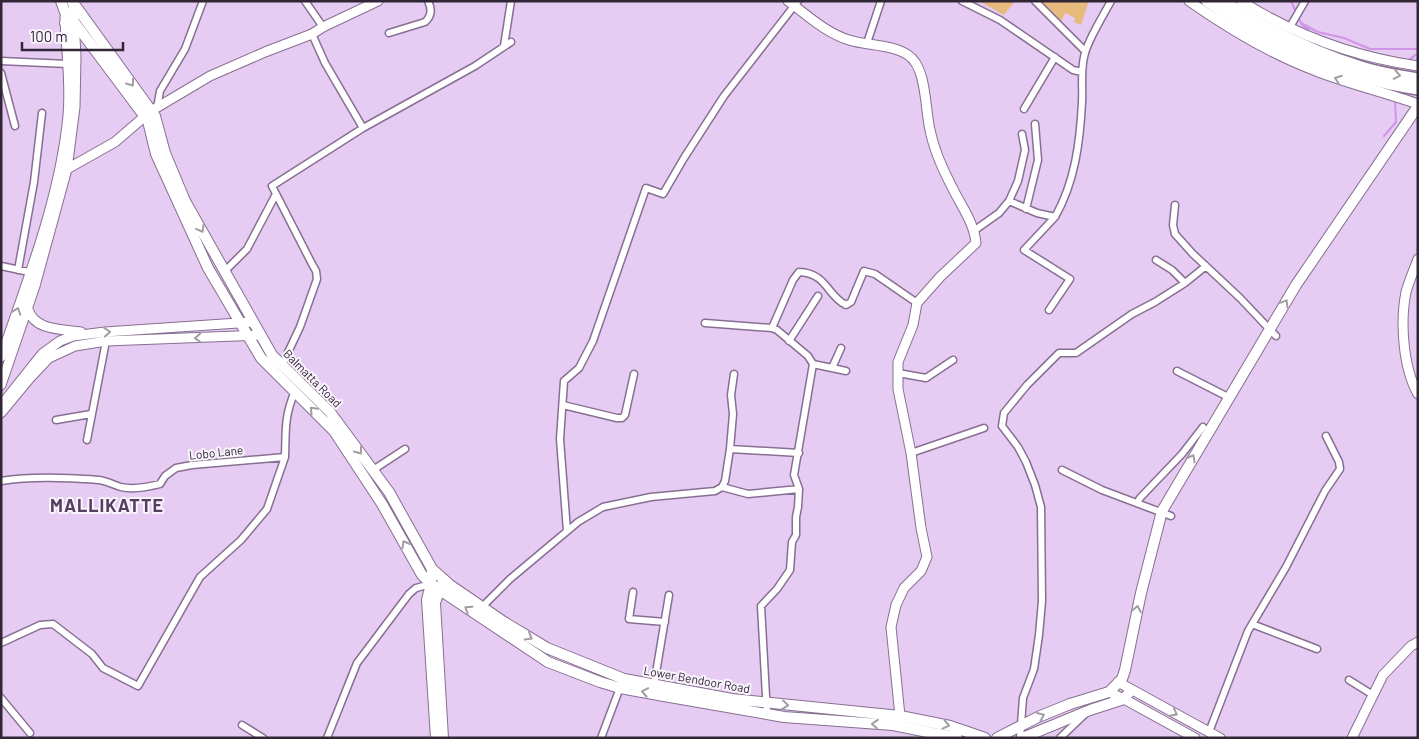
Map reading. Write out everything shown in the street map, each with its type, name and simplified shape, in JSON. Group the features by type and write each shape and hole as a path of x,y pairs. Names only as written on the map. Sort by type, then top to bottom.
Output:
{"highway":[{"path":"1206,1 1252,25 1335,59 1363,68 1418,79"},
{"path":"1223,1 1252,25 1291,51 1370,80 1418,89"}],"main road":[{"name":"Balmatta Road","path":"73,2 155,116 165,153 185,201 272,355 330,412 389,492 432,569"},
{"path":"73,2 66,13 151,112 148,121 156,154 208,268 246,335 261,358 334,431 382,504 422,574 435,587 548,662 600,682 622,683 767,708"},
{"path":"997,738 1038,717 1070,704 1109,692 1118,682 1125,670 1140,593 1167,514 1196,451 1272,332 1296,285 1418,105"},
{"path":"432,569 435,587 434,603 443,738"},
{"name":"Lower Bendoor Road","path":"432,569 482,607 547,648 622,683 654,685 767,708 950,726 986,738"},
{"path":"436,738 427,600 435,587 444,579"},
{"path":"1021,738 1090,710 1124,699 1131,690"},
{"path":"898,721 957,738"}],"street":[{"path":"151,112 160,91 185,49 203,1"},
{"path":"305,1 323,27"},
{"path":"67,169 115,142 151,112 210,76 312,34 378,1"},
{"path":"389,33 425,22 430,18 431,13 428,1"},
{"path":"504,46 512,1"},
{"path":"867,43 881,1"},
{"path":"962,1 1000,20 1073,70 1082,72"},
{"path":"1036,1 1085,51"},
{"path":"1049,310 1070,279 1024,250 1055,218 1064,202 1074,172 1080,125 1082,72 1085,51 1111,1"},
{"path":"1189,1 1255,43 1288,60 1346,82 1418,105"},
{"path":"1241,1 1290,27 1337,47 1362,56 1392,63 1418,66"},
{"path":"1290,27 1305,1"},
{"path":"1,385 28,309 59,171 68,115 66,13 73,2"},
{"path":"567,531 560,439 564,382 579,368 593,341 646,188 663,194 724,96 794,3 834,35 851,41 899,51 910,56 918,66 930,130 937,153 951,185 975,230 976,243 917,302 913,324 898,362 898,389 911,453 921,528 927,557 921,571 904,588 896,605 891,627 898,721"},
{"path":"1,357 35,274 67,169 75,107 76,56 66,13"},
{"path":"312,34 325,63 362,128"},
{"path":"282,365 300,327 317,279 316,271 272,186 362,128 475,66 512,42"},
{"path":"1024,109 1055,57"},
{"path":"1,62 68,64"},
{"path":"1,73 15,126"},
{"path":"18,270 34,182 42,114"},
{"path":"1026,209 1038,160 1035,124"},
{"path":"975,230 999,213 1009,201 1018,181 1024,150 1022,134"},
{"path":"225,271 247,249 276,194"},
{"path":"1009,201 1026,209 1055,218"},
{"path":"1175,205 1173,225 1175,234 1272,332"},
{"path":"1418,259 1406,292 1404,328 1405,353 1410,377 1418,394"},
{"path":"1156,260 1172,270 1185,283"},
{"path":"1,266 35,274"},
{"path":"1021,738 1023,698 1034,670 1040,634 1042,601 1041,507 1026,462 1018,447 1002,426 1004,413 1027,385 1058,353 1076,353 1132,314 1185,283 1206,266"},
{"path":"772,328 789,289 799,272 815,276 823,281 841,302 846,305 851,302 864,271 875,274 917,302"},
{"path":"790,341 818,296"},
{"path":"28,309 33,320 45,326 80,332 86,339"},
{"path":"1,405 30,369 51,347 60,341 252,322"},
{"path":"705,323 772,328 808,356 813,364 794,475 799,489 796,535 792,542 790,570 777,589 761,606 767,708"},
{"path":"1,414 49,358 86,339 106,341 260,335"},
{"path":"87,440 106,341"},
{"path":"832,368 841,348"},
{"path":"898,373 926,378 953,360"},
{"path":"813,364 846,371"},
{"path":"1177,371 1230,398"},
{"path":"563,405 622,418 625,415 634,374"},
{"path":"482,607 510,579 567,531 603,507 651,497 715,491 722,487 726,481 730,449 734,374"},
{"path":"1,643 40,625 53,624 92,654 103,668 138,686 200,577 241,540 266,509 285,457 286,419 288,408 295,392"},
{"path":"56,420 91,414"},
{"path":"1137,503 1182,454 1203,427"},
{"path":"911,453 984,428"},
{"path":"1209,732 1252,624 1286,567 1325,491 1340,469 1339,462 1326,436"},
{"path":"373,470 406,449"},
{"path":"730,449 798,453"},
{"name":"Lobo Lane","path":"1,481 24,477 54,477 102,480 124,488 145,488 160,484 165,476 176,468 285,457"},
{"path":"1062,470 1102,490 1167,514"},
{"path":"722,487 748,494 799,489"},
{"path":"327,738 352,675 370,644 409,594 416,588 435,587"},
{"path":"633,592 629,619 665,622"},
{"path":"654,685 669,595"},
{"path":"1252,624 1317,649"},
{"path":"1352,738 1383,676 1411,646 1418,642"},
{"path":"1349,680 1374,695"},
{"path":"1118,682 1220,738"},
{"path":"601,738 622,683"},
{"path":"1109,692 1195,738"},
{"path":"1,698 30,733"},
{"path":"1060,738 1090,710"},
{"path":"242,725 263,738"}],"shaded area":[{"path":"979,1 1015,1 1004,15"},
{"path":"1039,1 1089,1 1081,25 1074,22 1075,18 1065,13 1060,24"}],"waterway":[{"path":"1291,1 1296,12"},
{"path":"1298,17 1301,23 1318,32 1344,38 1370,49 1418,49"},
{"path":"1301,23 1309,29"},
{"path":"1407,61 1418,53"},
{"path":"1408,61 1418,53"},
{"path":"1384,136 1396,122 1395,102"}],"district":[{"name":"MALLIKATTE","path":"107,505"}]}
